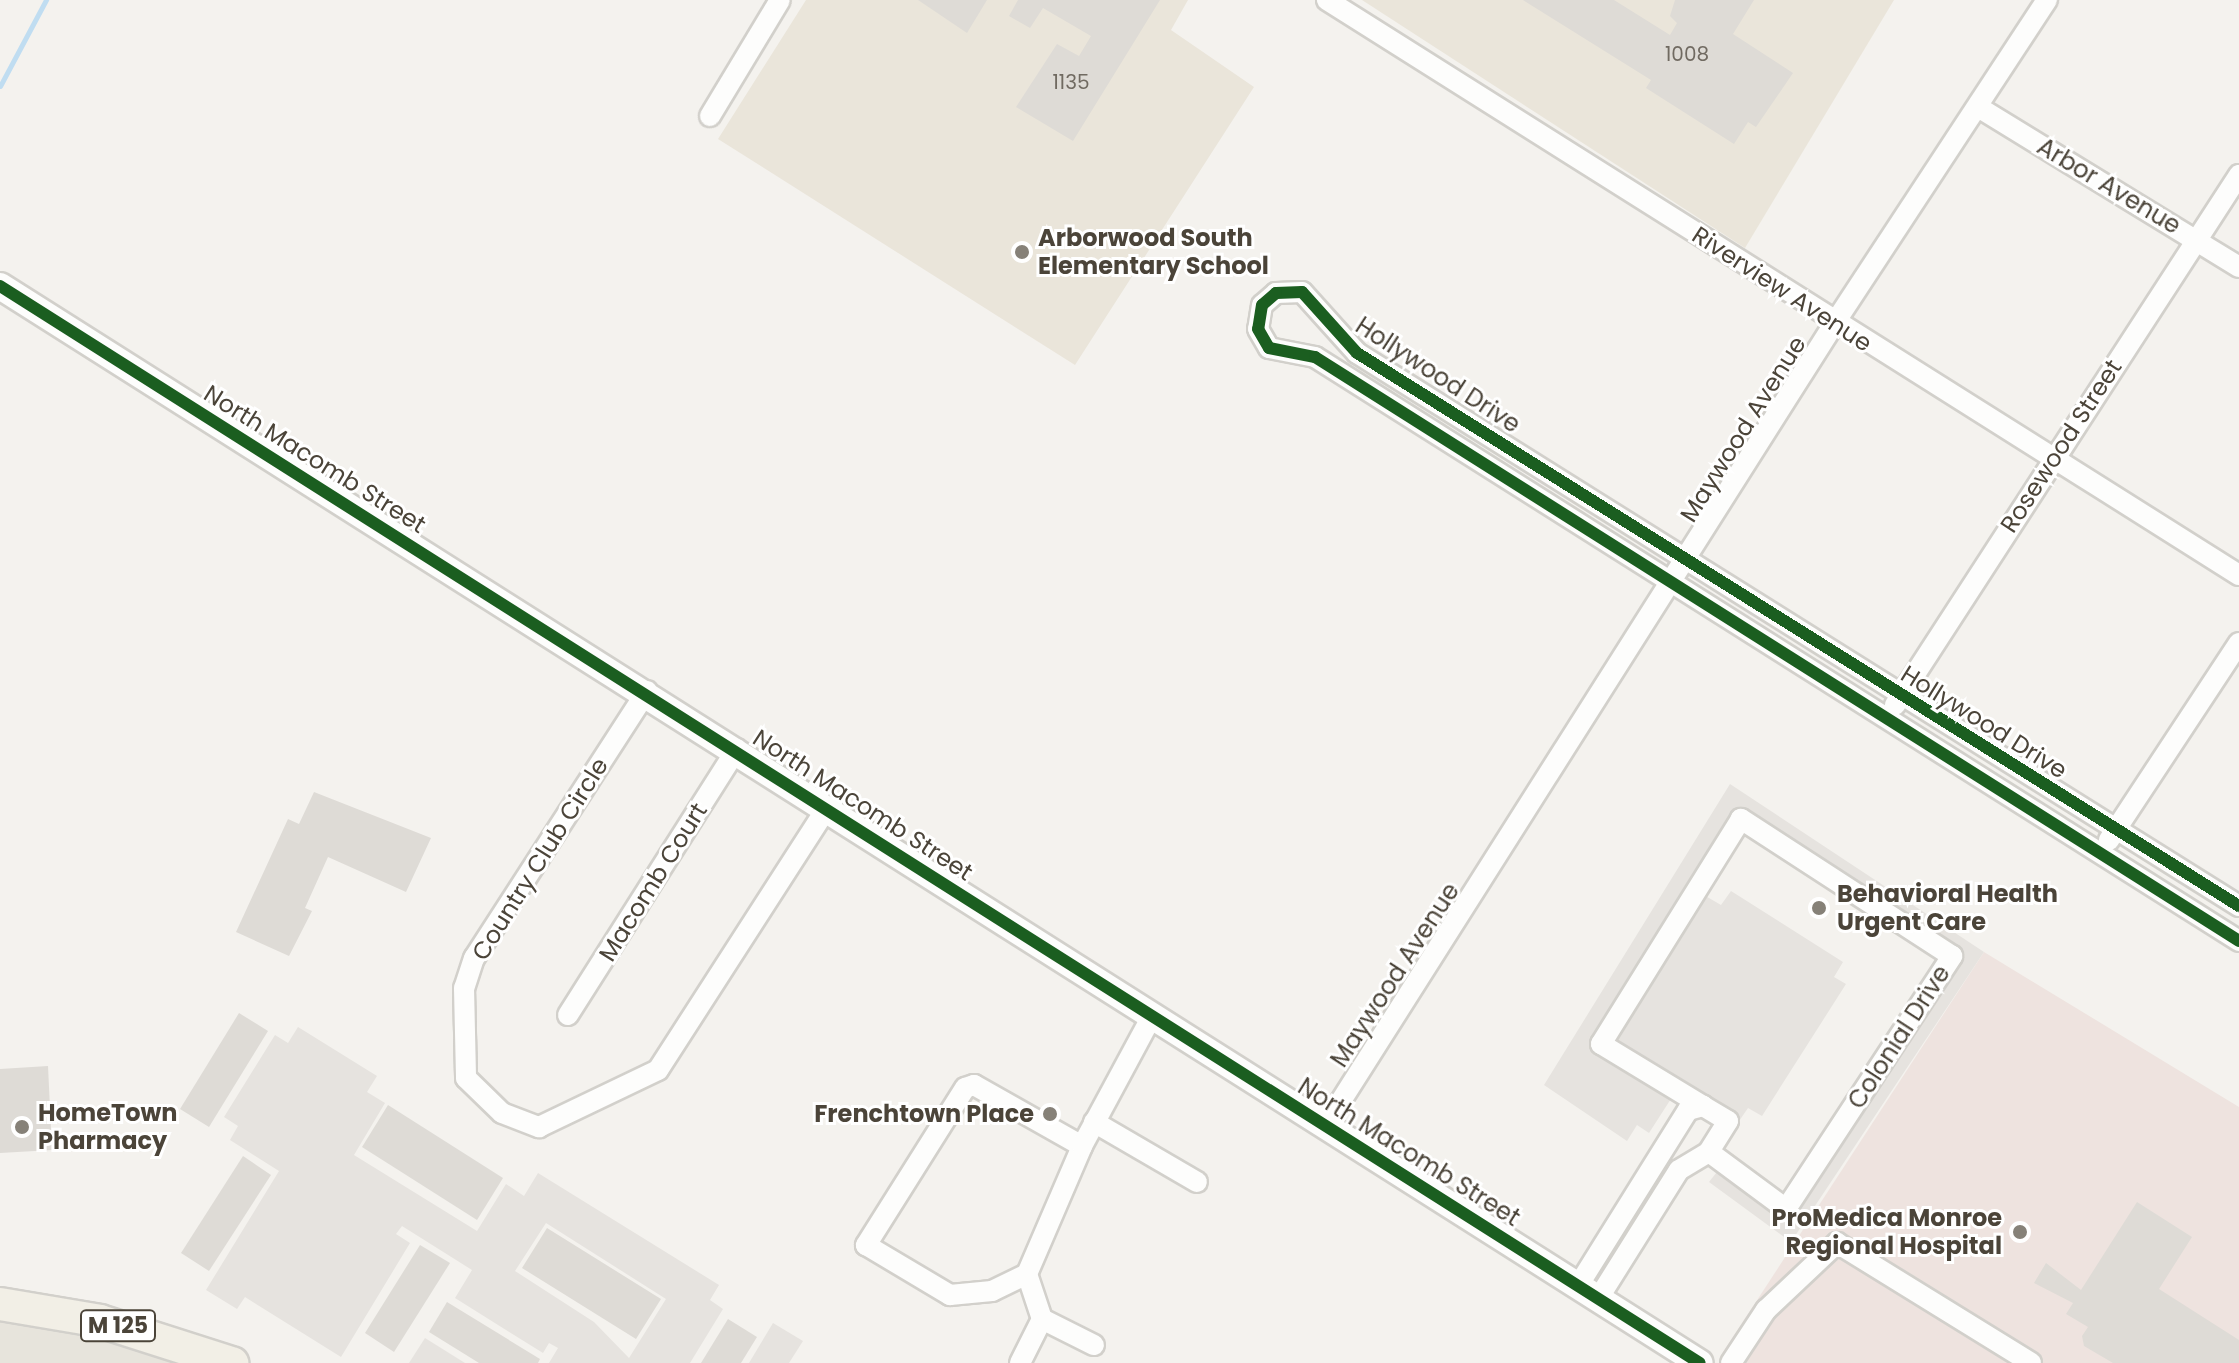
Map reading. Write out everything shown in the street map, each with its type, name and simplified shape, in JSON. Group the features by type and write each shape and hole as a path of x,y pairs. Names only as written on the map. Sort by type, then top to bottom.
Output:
{"main road":[{"name":"M 125","path":"4,1310 100,1321 232,1363"}],"street":[{"path":"710,116 780,0"},
{"name":"Riverview Avenue","path":"1327,0 1834,324 2239,575"},
{"name":"Maywood Avenue","path":"1325,1126 1834,324 2047,0"},
{"name":"Arbor Avenue","path":"1978,107 2239,267"},
{"name":"Rosewood Street","path":"1886,718 2052,457 2239,175"},
{"name":"North Macomb Street","path":"0,286 647,691 1700,1363"},
{"name":"Hollywood Drive","path":"2239,906 1900,697 1687,559 1357,353 1302,292 1276,293 1262,305 1258,329 1269,348 1315,357 2239,941"},
{"path":"2100,854 2239,643"},
{"name":"Country Club Circle","path":"647,691 469,973 464,988 466,1078 502,1113 539,1127 658,1070 827,808"},
{"name":"Macomb Court","path":"568,1015 737,749"},
{"name":"Colonial Drive","path":"1588,1292 1679,1170 1709,1152 1728,1121 1601,1044 1741,819 1952,956 1786,1209 1709,1152"},
{"path":"1082,1146 974,1085 965,1088 866,1245 950,1295 992,1291 1027,1274 1082,1146 1153,1014"},
{"path":"1588,1292 1688,1110 1703,1106"},
{"path":"1094,1122 1197,1182"},
{"path":"1731,1363 1766,1310 1837,1243 2031,1363"},
{"path":"1020,1363 1042,1319 1027,1274"},
{"path":"1042,1319 1094,1345"}],"shaded area":[{"name":"Arborwood South Elementary School","path":"806,0 1188,0 1171,30 1254,87 1075,365 718,139"},
{"path":"1362,0 1894,0 1745,248"},
{"path":"1730,784 1984,952 1791,1242 1709,1182 1724,1163 1785,1209 1952,957 1741,819 1697,891 1721,905 1731,891 1843,962 1834,977 1846,984 1762,1116 1748,1108 1735,1127 1676,1091 1649,1133 1637,1125 1627,1141 1544,1085"},
{"name":"ProMedica Monroe Regional Hospital","path":"1984,952 2239,1107 2239,1363 1730,1363 1720,1357"},
{"path":"298,1027 377,1076 367,1092 385,1103 354,1155 477,1231 506,1184 524,1196 538,1173 719,1285 710,1300 723,1309 690,1363 549,1363 558,1348 549,1343 543,1353 455,1298 472,1270 402,1226 396,1234 410,1243 341,1357 245,1297 237,1309 206,1290 279,1171 230,1140 238,1126 224,1117 275,1035 288,1043","holes":["546,1223 666,1299 629,1358 594,1322 515,1271"]},
{"path":"0,1304 232,1363 0,1363"},
{"path":"773,1323 803,1341 789,1363 749,1363"},
{"path":"425,1338 465,1363 409,1363"}],"building":[{"path":"918,0 987,0 967,33"},
{"path":"1018,0 1160,0 1073,141 1016,107 1057,44 1079,56 1091,36 1043,8 1030,28 1009,16"},
{"path":"1523,0 1614,0 1670,35 1677,23 1670,16 1675,0 1754,0 1733,34 1793,73 1756,127 1748,122 1734,144 1646,88 1651,80"},
{"path":"314,792 431,838 406,892 328,857 305,908 312,911 289,956 236,932 288,819 299,824"},
{"path":"239,1013 268,1031 209,1127 180,1109"},
{"path":"48,1066 52,1150 0,1153 0,1069"},
{"path":"388,1105 503,1178 477,1220 362,1147"},
{"path":"243,1156 271,1175 209,1271 181,1253"},
{"path":"2137,1202 2192,1237 2159,1289 2239,1340 2239,1363 2113,1363 2084,1346 2082,1336 2088,1327 2066,1314 2073,1303 2034,1283 2046,1263 2081,1290"},
{"path":"547,1228 661,1299 636,1339 522,1268"},
{"path":"420,1245 450,1263 394,1352 365,1333"},
{"path":"447,1302 540,1359 538,1363 479,1363 429,1332"},
{"path":"728,1319 757,1337 741,1363 701,1363"}],"waterway":[{"path":"0,86 46,0"}],"cycle path":[{"path":"0,286 1700,1363"},
{"path":"2239,906 1357,353 1302,292 1276,293 1262,305 1258,329 1269,348 1315,357 2239,941"}],"place":[{"name":"Arborwood South Elementary School","path":"1022,252"},
{"name":"Behavioral Health Urgent Care","path":"1819,908"},
{"name":"Frenchtown Place","path":"1050,1114"},
{"name":"HomeTown Pharmacy","path":"22,1127"},
{"name":"ProMedica Monroe Regional Hospital","path":"2020,1232"}]}
